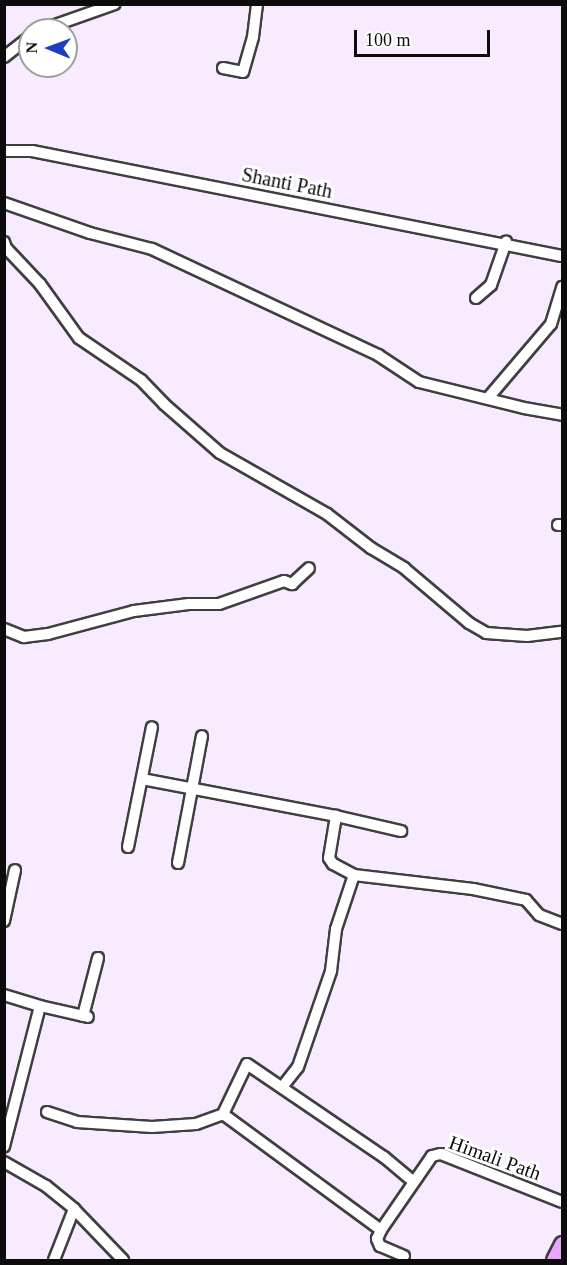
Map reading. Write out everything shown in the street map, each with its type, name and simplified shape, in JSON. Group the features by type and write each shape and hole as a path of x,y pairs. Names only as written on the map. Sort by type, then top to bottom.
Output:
{"street":[{"path":"75,18 115,4"},
{"path":"223,68 243,72 253,37 257,4"},
{"path":"4,57 18,46"},
{"name":"Shanti Path","path":"4,151 32,151 191,181 297,205 506,242 562,256"},
{"path":"4,203 90,233 152,249 378,355 419,382 562,415"},
{"path":"476,298 491,285 506,242"},
{"path":"5,246 40,284 79,338 141,380 164,404 220,453 327,514 486,633 527,636 562,632"},
{"path":"488,398 551,324 562,287"},
{"path":"4,629 24,637 48,634 134,611 189,604 219,604 284,581 292,584 309,568"},
{"path":"129,847 152,727"},
{"path":"178,863 201,736"},
{"path":"142,779 336,816 401,831"},
{"path":"336,816 329,858 333,864 354,875 473,889 526,900 539,915 562,924"},
{"path":"4,921 15,870"},
{"path":"283,1086 298,1067 332,971 336,930 354,875"},
{"path":"4,995 85,1017 98,958"},
{"path":"4,1146 40,1006"},
{"path":"47,1112 77,1122 152,1127 196,1124 224,1114 247,1064 283,1086 384,1157 413,1181"},
{"path":"224,1114 381,1230 377,1239 380,1246 404,1256"},
{"name":"Himali Path","path":"381,1230 432,1156 441,1154 562,1202"},
{"path":"4,1162 46,1186 74,1209 123,1260"},
{"path":"54,1260 74,1209"},
{"path":"554,1260 562,1244"}]}
